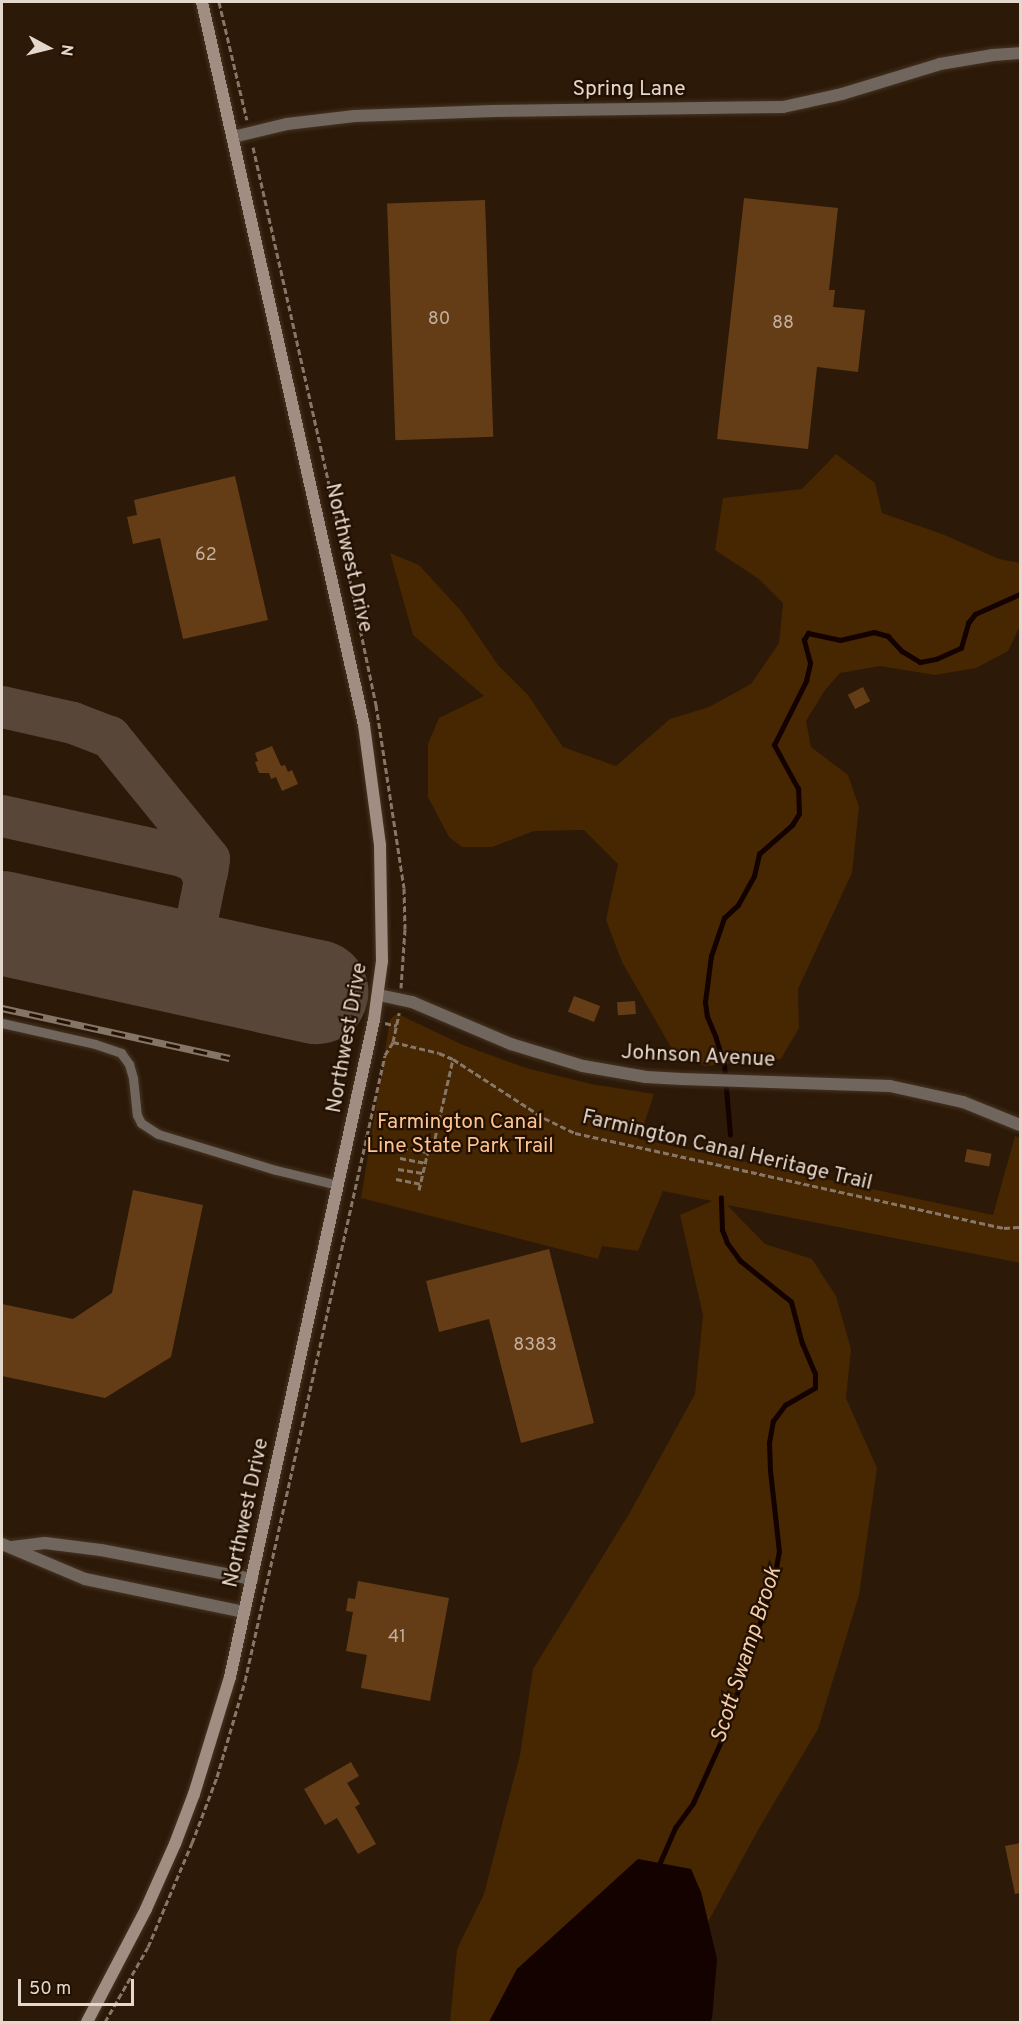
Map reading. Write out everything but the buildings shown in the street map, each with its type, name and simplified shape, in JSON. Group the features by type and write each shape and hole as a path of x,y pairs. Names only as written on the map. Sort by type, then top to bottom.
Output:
{"main road":[{"name":"Northwest Drive","path":"87,2022 136,1929 175,1844 207,1754 230,1677 379,995 383,936 380,845 375,790 364,724 202,2"}],"street":[{"name":"Spring Lane","path":"233,137 287,124 355,116 493,111 783,107 842,94 940,64 1020,53"},
{"name":"Johnson Avenue","path":"379,995 412,1002 511,1044 583,1066 646,1077 899,1088 963,1102 1020,1125"},
{"path":"7,1545 45,1543 101,1550 252,1579"},
{"path":"7,1545 84,1579 245,1612"}],"lane":[{"path":"2,1023 94,1044 121,1053 129,1064 133,1078 137,1115 141,1124 158,1134 276,1170 339,1185"}],"path":[{"name":"Farmington Canal Heritage Trail","path":"397,1026 393,1042 432,1051 453,1059 544,1118 574,1133 988,1225 1004,1228 1020,1227"},
{"path":"419,1190 428,1152 433,1147 453,1059"},
{"path":"402,1148 428,1152"},
{"path":"400,1158 425,1163"},
{"path":"398,1169 423,1173"},
{"path":"396,1179 421,1184"}],"green space":[{"path":"836,454 875,483 882,513 942,534 999,559 1020,563 1020,626 1008,651 976,668 935,675 880,666 840,673 825,690 806,721 811,747 848,775 859,807 852,873 798,989 799,1028 781,1059 705,1066 676,1056 622,962 606,920 618,864 584,830 534,831 492,847 462,847 449,837 428,797 428,744 439,718 484,696 413,635 390,553 419,565 461,611 498,665 528,695 563,747 616,766 670,719 709,707 751,684 779,643 783,603 759,579 715,550 723,498 802,489"},
{"name":"Farmington Canal Line State Park Trail","path":"395,1015 402,1016 463,1045 526,1068 591,1084 654,1094 639,1139 993,1215 1015,1136 1020,1138 1020,1263 727,1205 765,1244 812,1259 836,1296 851,1349 846,1398 877,1468 859,1595 818,1729 758,1830 708,1922 701,1892 517,1969 489,2022 450,2022 457,1949 484,1894 520,1755 533,1669 629,1514 695,1394 703,1315 680,1215 712,1201 663,1191 638,1251 602,1246 598,1259 361,1198 390,1020"}],"shaded area":[{"path":"638,1859 691,1869 701,1892 717,1959 712,2019 709,2022 489,2022 517,1969"}],"waterway":[{"name":"Scott Swamp Brook","path":"730,1135 724,1065 707,1017 705,1002 711,956 724,918 738,905 754,876 759,854 792,825 799,814 798,789 774,745 806,681 810,663 804,640 808,633 840,640 874,632 888,636 902,651 920,662 936,659 961,648 968,623 975,614 1020,594"},
{"name":"Scott Swamp Brook","path":"658,1867 675,1828 693,1803 723,1737 774,1579 779,1552 770,1471 769,1443 773,1421 785,1405 815,1388 815,1374 802,1344 791,1302 740,1261 727,1243 722,1230 721,1198"}],"taxiway":[{"path":"2,707 73,723 110,737 209,859 207,873"},
{"path":"2,816 183,856 197,863 205,880 188,964"}],"runway":[{"path":"2,923 317,992"}],"railway":[{"path":"2,1008 230,1058"}]}
